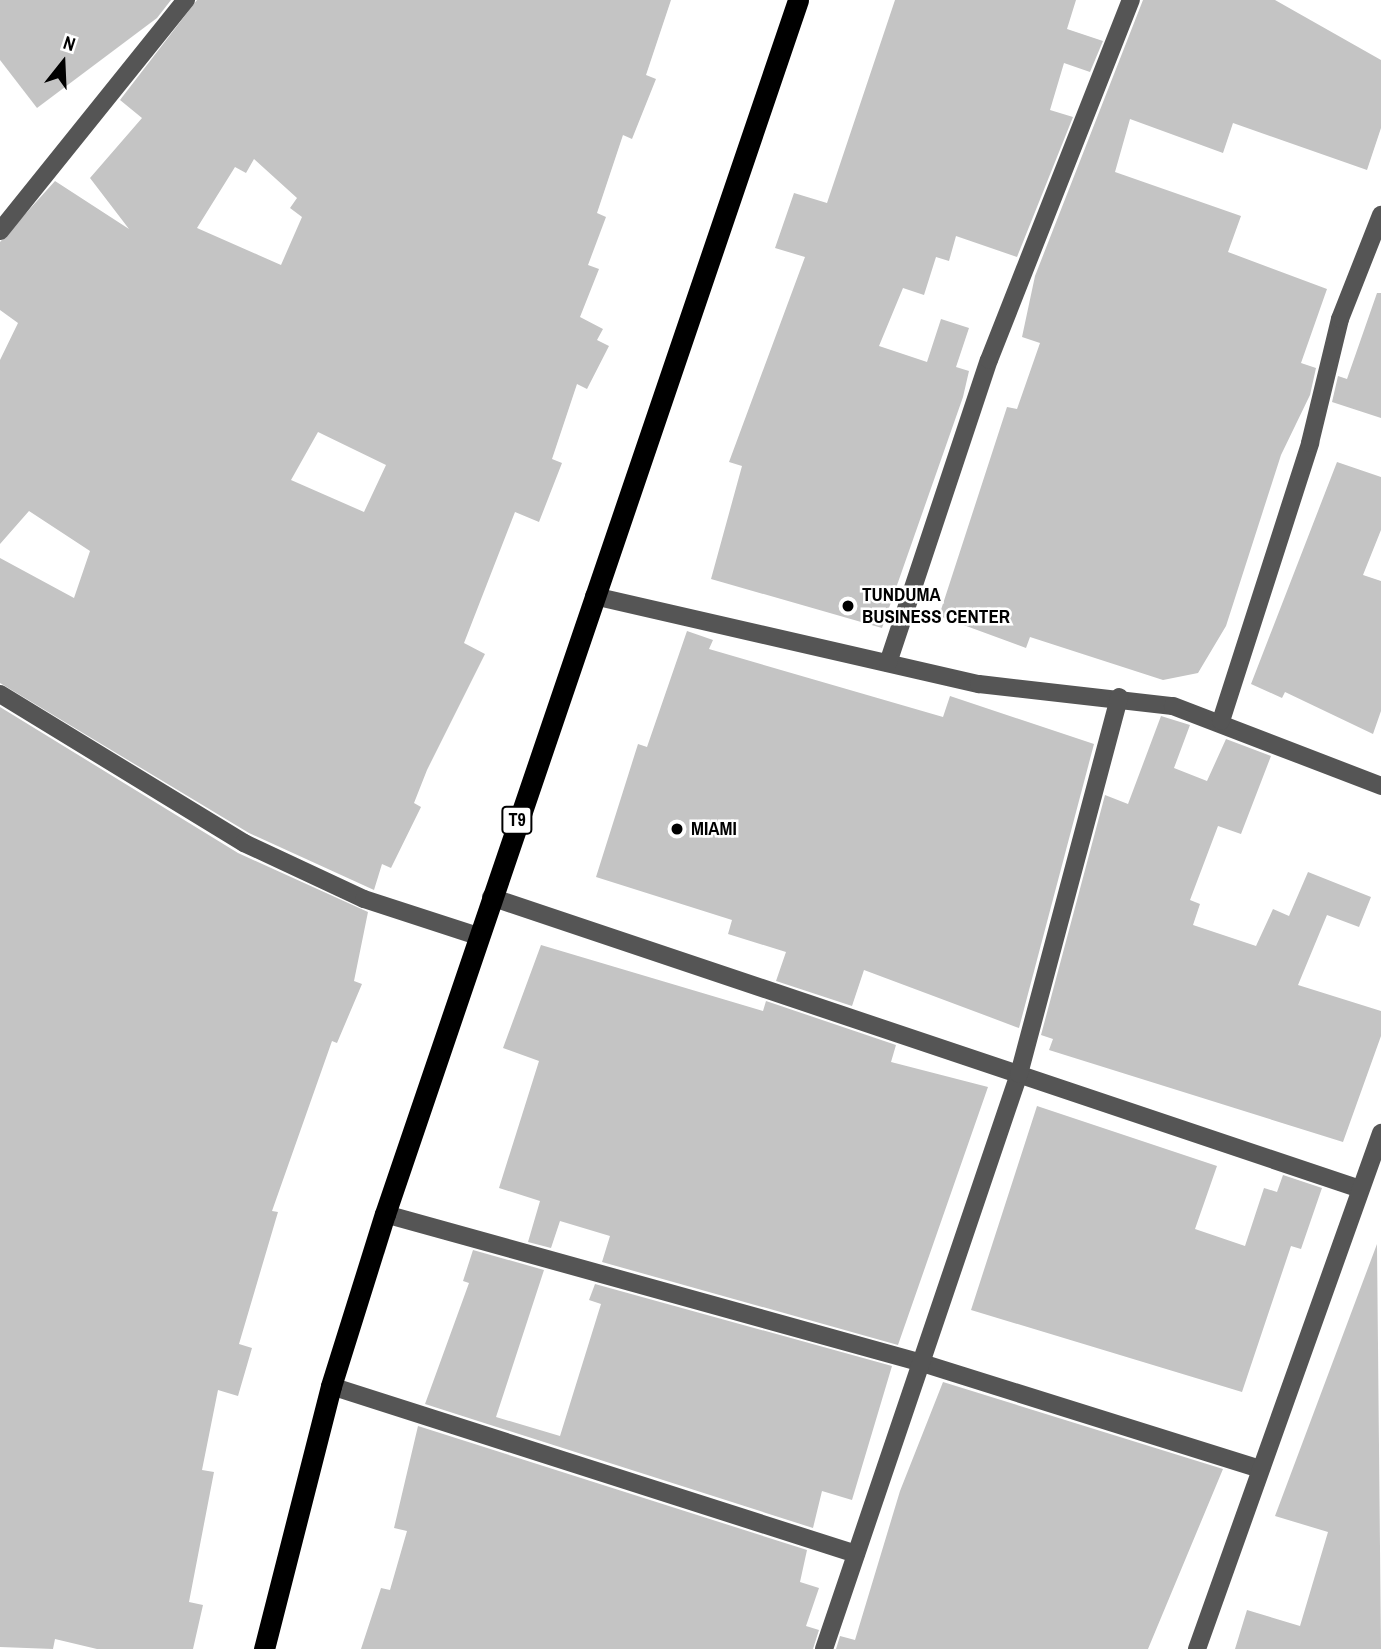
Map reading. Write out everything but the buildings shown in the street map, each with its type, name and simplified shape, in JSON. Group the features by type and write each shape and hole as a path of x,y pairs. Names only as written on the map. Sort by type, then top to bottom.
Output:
{"highway":[{"name":"T9","path":"264,1649 331,1386 385,1214 798,0"}],"street":[{"path":"0,231 186,0"},
{"path":"888,663 989,360 1131,0"},
{"path":"1221,721 1310,443 1340,319 1381,215"},
{"path":"594,596 979,684 1119,697 1221,721 1381,786"},
{"path":"0,694 244,843 364,899 478,936"},
{"path":"824,1649 1018,1074 1119,697"},
{"path":"491,897 1360,1189"},
{"path":"1197,1649 1381,1133"},
{"path":"385,1214 922,1363 1261,1469"},
{"path":"331,1386 856,1554"}],"place":[{"name":"TUNDUMA BUSINESS CENTER","path":"848,606"},
{"name":"MIAMI","path":"677,829"}]}
